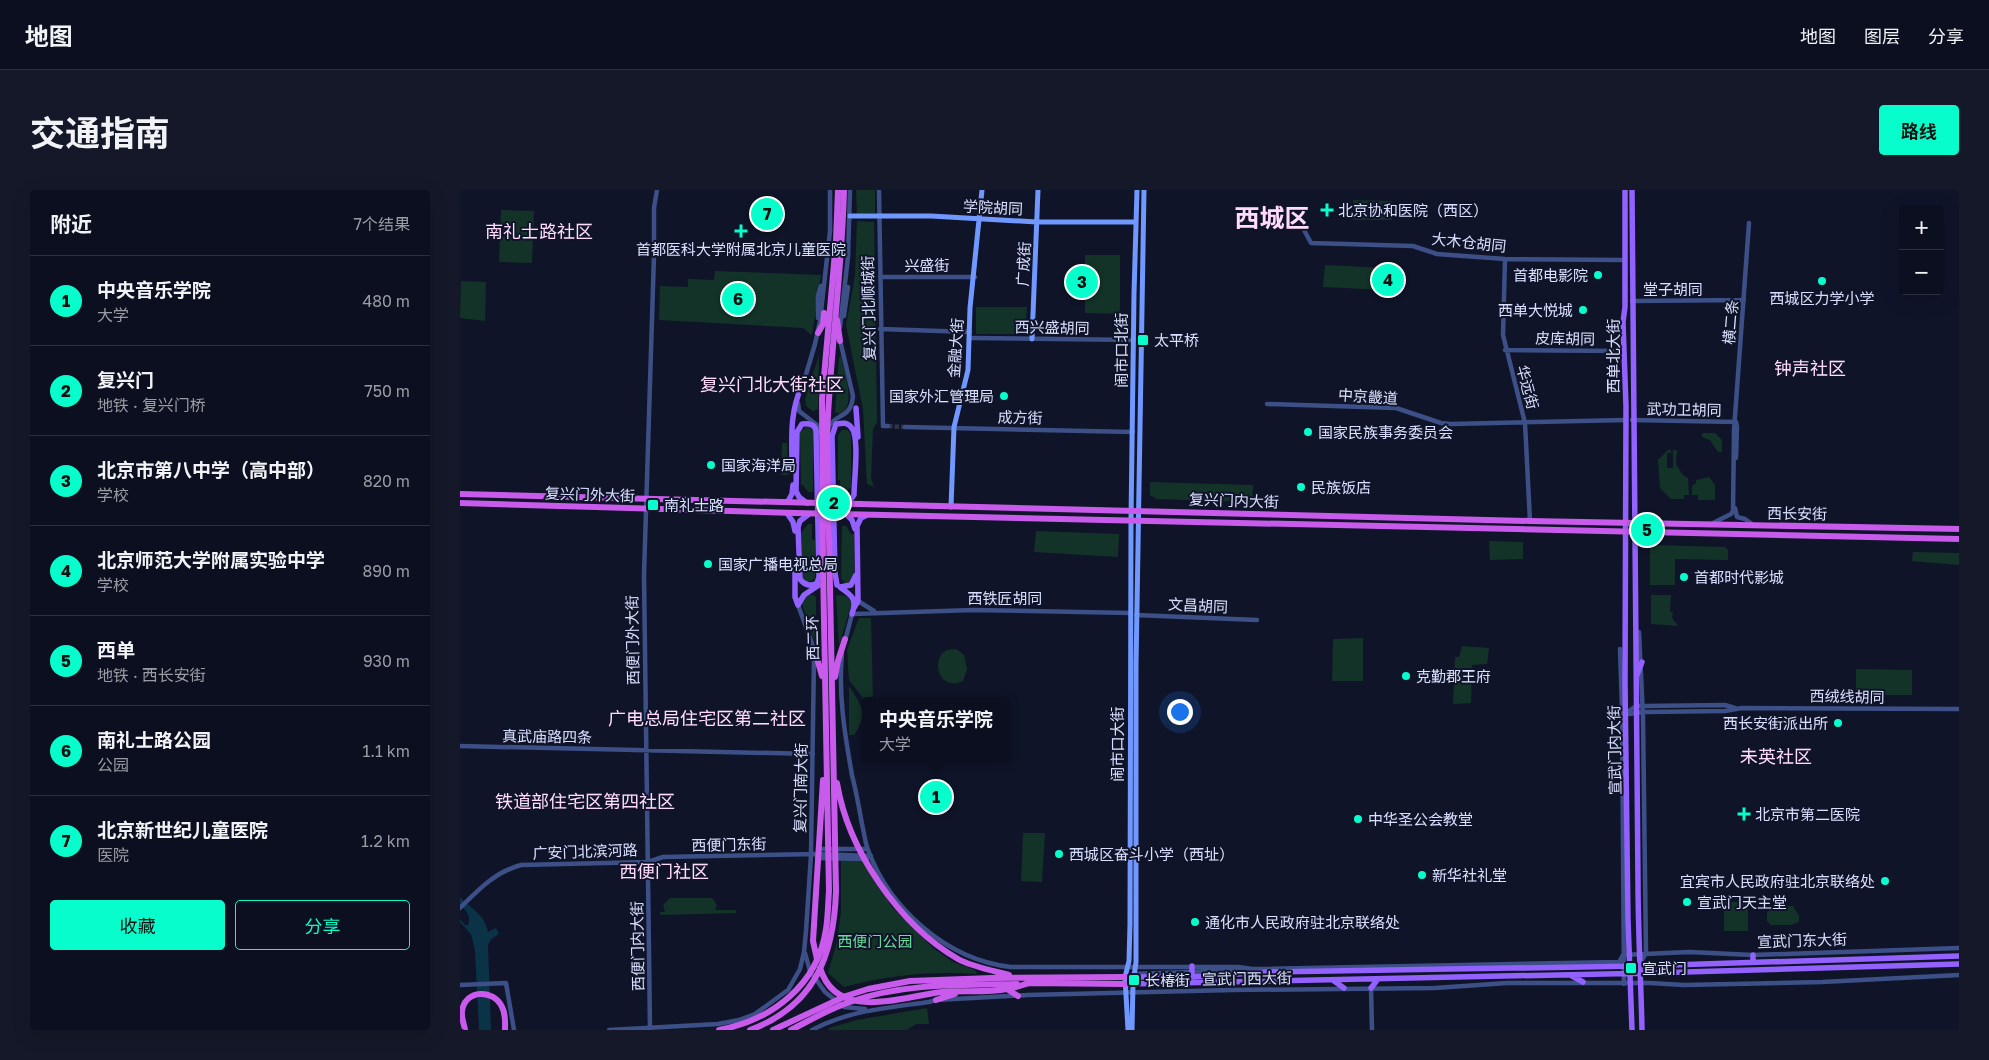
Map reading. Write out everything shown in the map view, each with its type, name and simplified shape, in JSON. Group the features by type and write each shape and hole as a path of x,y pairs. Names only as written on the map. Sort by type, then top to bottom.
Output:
{"highway":[{"name":"西二环","path":"832,305 838,190"},
{"name":"西二环","path":"719,1030 737,1027 757,1019 791,997 812,970 821,949 826,930 834,762 822,374 842,240 844,190"},
{"path":"818,333 823,324 825,311 832,305 840,340"},
{"name":"西二环","path":"750,1030 779,1016 795,1002 818,974 834,927 836,891 826,754 822,566 824,436"},
{"name":"复兴门外大街","path":"460,494 843,504"},
{"name":"复兴门外大街","path":"460,503 846,514"},
{"name":"复兴门内大街","path":"843,504 1635,522"},
{"name":"复兴门内大街","path":"846,514 1636,533"},
{"name":"西长安街","path":"1635,522 1959,529"},
{"name":"西长安街","path":"1636,533 1959,539"},
{"path":"832,695 838,661 845,639"},
{"path":"814,648 825,692"},
{"path":"826,754 823,773 813,941 814,952 822,975 836,991 848,999 862,1003 880,1003 924,995 1007,989 1027,981"},
{"path":"834,762 843,810 858,845 869,859 895,905 924,934 959,960 1027,981"},
{"path":"985,962 1001,973"},
{"name":"宣武门西大街","path":"773,1030 846,996 868,989 910,981 1128,982"},
{"name":"宣武门西大街","path":"791,1030 827,1011 870,995 962,982"},
{"path":"1007,989 1018,996"},
{"path":"936,1000 966,991"},
{"path":"465,1030 462,1011 466,1001 471,997 486,994 499,1002 504,1011 505,1030"}],"main road":[{"name":"金融大街","path":"971,338 974,277 984,190"},
{"name":"广成街","path":"1032,339 1038,190"},
{"name":"闹市口北街","path":"1134,510 1133,432 1137,190"},
{"name":"闹市口北街","path":"1134,510 1141,385 1144,190"},
{"name":"西单北大街","path":"1625,190 1624,351 1636,533"},
{"name":"西单北大街","path":"1625,522 1632,301 1632,190"},
{"name":"学院胡同","path":"850,216 931,216 1038,222 1136,222"},
{"path":"953,507 955,427 969,380 972,358 974,277"},
{"path":"784,502 790,499 793,490 792,416 794,402 802,385"},
{"path":"1134,385 1141,385"},
{"path":"856,408 859,438 857,495 866,505"},
{"path":"838,586 835,573 832,436 836,424 842,417"},
{"path":"811,420 815,427 819,577 817,583 811,585 805,584 800,579 798,527 800,521 812,514"},
{"path":"811,503 799,496 796,491 797,432 802,424 809,423 815,427"},
{"path":"836,424 847,423 853,430 855,438 854,495 849,502 843,504"},
{"name":"闹市口大街","path":"1134,510 1134,976"},
{"path":"787,513 795,527 795,592 798,604"},
{"path":"838,586 853,584 856,575 855,526 846,514"},
{"path":"853,611 858,601 857,526 861,518 866,515"},
{"name":"宣武门内大街","path":"1625,522 1626,955 1624,965 1632,984 1632,1030"},
{"name":"宣武门内大街","path":"1636,533 1638,872 1643,953 1640,964 1642,1030"},
{"path":"798,604 801,598 820,584 822,566"},
{"path":"829,576 838,586 854,598 853,611"},
{"name":"闹市口大街","path":"1128,982 1134,614"},
{"path":"1636,680 1642,662"},
{"path":"1753,954 1753,962"},
{"name":"宣武门东大街","path":"1640,964 1959,956"},
{"name":"宣武门西大街","path":"1128,982 1134,976 1192,972 1640,964"},
{"name":"宣武门东大街","path":"1641,974 1959,964"},
{"path":"1253,969 1269,972"},
{"name":"宣武门西大街","path":"1128,982 1334,981 1641,974"},
{"path":"1570,975 1583,982"},
{"path":"1371,988 1378,979"},
{"path":"1334,981 1344,988"},
{"path":"1128,982 1133,993 1132,1030"},
{"path":"1128,982 1126,994 1128,1030"}],"street":[{"path":"646,498 654,208 657,190"},
{"path":"830,190 830,231 825,268 818,296 818,333 797,404 802,415 817,425 824,436 832,422 842,417 851,409 853,396"},
{"path":"850,190 847,300 840,324 840,340 856,408"},
{"name":"复兴门北顺城街","path":"879,190 880,330 885,426"},
{"name":"横二条","path":"1713,523 1731,514 1733,511 1734,430 1749,223"},
{"name":"大木仓胡同","path":"1303,228 1311,242 1413,246 1437,254 1505,260 1625,260"},
{"name":"华远街","path":"1505,260 1502,335 1525,423 1530,521"},
{"name":"兴盛街","path":"880,277 974,277"},
{"name":"堂子胡同","path":"1632,301 1744,300"},
{"path":"880,330 970,332"},
{"name":"西兴盛胡同","path":"971,338 1134,340"},
{"name":"皮库胡同","path":"1505,350 1624,351"},
{"name":"中京畿道","path":"1268,404 1396,408 1441,423 1451,424 1629,420"},
{"name":"武功卫胡同","path":"1629,420 1736,422"},
{"name":"横二条","path":"1736,422 1735,511 1737,517 1745,519 1752,524"},
{"name":"成方街","path":"905,427 1133,432"},
{"name":"西便门外大街","path":"646,498 644,592 648,862"},
{"path":"858,601 869,609 878,612"},
{"name":"复兴门南大街","path":"798,604 814,648 811,855"},
{"name":"西铁匠胡同","path":"853,611 992,610 1134,614"},
{"path":"853,611 845,639 841,666 844,727 869,859 899,905 928,931 949,946 960,953 985,962 1011,967 1127,967"},
{"name":"文昌胡同","path":"1134,614 1257,620"},
{"path":"1620,649 1624,714 1638,708 1642,662 1639,632"},
{"name":"西绒线胡同","path":"1638,708 1725,705 1735,708 1959,709"},
{"name":"西绒线胡同","path":"1638,708 1643,712 1725,711 1735,708"},
{"path":"1643,712 1645,864 1643,953"},
{"name":"真武庙路四条","path":"460,746 646,752 813,754"},
{"path":"812,849 867,849"},
{"name":"西便门东街","path":"648,862 663,858 817,854 869,859"},
{"name":"宣武门西大街","path":"609,1030 718,1024 738,1020 755,1014 788,990 800,969 804,952 811,855"},
{"name":"广安门北滨河路","path":"460,908 493,877 504,870 521,865 648,862"},
{"name":"西便门内大街","path":"648,862 650,1029"},
{"path":"1638,872 1645,864"},
{"name":"宣武门东大街","path":"1626,955 1689,952 1753,954 1959,948"},
{"name":"宣武门西大街","path":"804,952 812,975 825,992 844,1006 870,1010"},
{"path":"1624,965 1626,955"},
{"name":"宣武门西大街","path":"1127,967 1192,972 1253,969 1475,967"},
{"path":"1624,984 1628,974"},
{"name":"宣武门西大街","path":"812,1030 836,1018 870,1010 936,1000 1018,996 1344,988 1435,988 1507,983 1650,983 1684,986 1822,982 1959,975"},
{"path":"460,985 506,983 514,1030"},
{"path":"1371,988 1372,1030"},
{"path":"836,1018 840,1013 838,1002"}],"green space":[{"path":"856,190 875,190 875,213 857,214"},
{"path":"1353,200 1392,201 1392,220 1353,220"},
{"path":"501,210 534,211 532,263 499,262"},
{"path":"857,221 874,222 877,422 873,429 871,478 874,487 867,484 863,409 846,325 855,276"},
{"path":"1085,255 1120,255 1120,314 1085,313"},
{"path":"1325,265 1386,268 1385,290 1323,287"},
{"path":"715,271 821,275 812,335 803,328 659,320 660,286 688,287 688,279 714,280"},
{"path":"461,281 486,282 485,321 460,318"},
{"path":"976,307 1027,307 1025,334 976,334"},
{"path":"819,355 818,409 813,411 806,406 805,399"},
{"path":"841,356 849,396 845,410 840,414 835,412 839,357"},
{"path":"806,427 813,431 813,492 808,492 801,485 800,432"},
{"path":"842,430 848,430 851,435 851,487 843,495 843,492 840,492 840,480 838,480 838,435"},
{"path":"1702,433 1715,433 1722,440 1722,452 1718,452 1710,440 1702,437"},
{"path":"782,443 787,443 788,475 781,475"},
{"path":"1668,450 1671,450 1671,453 1667,453 1667,468 1673,468 1673,450 1677,450 1676,464 1682,474 1688,478 1689,495 1684,495 1684,499 1671,499 1660,488 1658,460"},
{"path":"1709,477 1715,485 1715,500 1698,500 1698,495 1692,495 1692,486 1696,483 1696,480"},
{"path":"1150,482 1253,485 1252,502 1157,499 1150,495"},
{"path":"808,524 812,524 812,539 815,540 815,578 807,582 803,580 801,533"},
{"path":"842,526 846,526 851,534 854,534 854,578 853,581 846,584 841,578"},
{"path":"1036,531 1119,534 1118,557 1034,552"},
{"path":"1489,541 1523,542 1523,559 1490,560"},
{"path":"1653,545 1725,547 1728,550 1728,560 1675,559 1675,585 1650,585 1650,548"},
{"path":"1913,552 1959,553 1959,565 1912,561"},
{"path":"806,595 816,597 816,646 802,604"},
{"path":"836,595 846,596 852,602 839,646"},
{"path":"1651,595 1671,595 1670,612 1673,612 1672,618 1678,626 1651,624"},
{"path":"859,618 871,618 873,697 862,697 849,680 847,650"},
{"path":"1363,638 1363,681 1332,681 1333,639"},
{"path":"1462,646 1489,648 1487,664 1472,665 1471,703 1453,704 1455,657 1459,657"},
{"path":"956,649 964,655 967,669 963,681 955,683 943,679 938,668 938,661 944,652"},
{"path":"1856,669 1912,670 1912,695 1856,695"},
{"path":"849,686 862,710 861,721 854,735 849,735"},
{"path":"1023,833 1045,833 1042,882 1021,881"},
{"name":"西便门公园","path":"841,860 865,861 892,907 933,948 953,962 975,970 977,974 943,973 910,975 877,979 844,987 828,973 837,942 841,912"},
{"path":"670,898 712,898 717,905 715,910 736,910 736,913 660,915 660,912 665,912 663,905"},
{"path":"1724,902 1748,902 1748,931 1724,931"},
{"path":"1793,906 1799,916 1799,922 1791,925 1771,925 1767,921 1767,913 1772,907"},
{"path":"927,1008 929,1024 916,1024 907,1030 828,1030 829,1028 857,1020"}],"water":[{"path":"460,897 481,916 488,932 496,928 499,934 491,939 488,945 491,1030 479,1030 475,950 471,934 460,922 460,919 465,925 468,925 469,919 460,904"}],"tunnel":[{"path":"888,426 905,427"}],"place":[{"name":"北京协和医院（西区）","path":"1327,210"},
{"name":"北京新世纪儿童医院","path":"767,214"},
{"name":"首都医科大学附属北京儿童医院","path":"741,231"},
{"name":"首都电影院","path":"1598,275"},
{"name":"北京师范大学附属实验中学","path":"1388,280"},
{"name":"西城区力学小学","path":"1822,281"},
{"name":"北京市第八中学（高中部）","path":"1082,282"},
{"name":"南礼士路公园","path":"738,299"},
{"name":"西单大悦城","path":"1583,310"},
{"name":"太平桥","path":"1143,340"},
{"name":"国家外汇管理局","path":"1004,396"},
{"name":"国家民族事务委员会","path":"1308,432"},
{"name":"国家海洋局","path":"711,465"},
{"name":"民族饭店","path":"1301,487"},
{"name":"复兴门","path":"834,503"},
{"name":"南礼士路","path":"653,505"},
{"name":"西单","path":"1647,530"},
{"name":"国家广播电视总局","path":"708,564"},
{"name":"首都时代影城","path":"1684,577"},
{"name":"克勤郡王府","path":"1406,676"},
{"name":"西长安街派出所","path":"1838,723"},
{"name":"中央音乐学院","path":"936,797"},
{"name":"北京市第二医院","path":"1744,814"},
{"name":"中华圣公会教堂","path":"1358,819"},
{"name":"西城区奋斗小学（西址）","path":"1059,854"},
{"name":"新华社礼堂","path":"1422,875"},
{"name":"宜宾市人民政府驻北京联络处","path":"1885,881"},
{"name":"宣武门天主堂","path":"1687,902"},
{"name":"通化市人民政府驻北京联络处","path":"1195,922"},
{"name":"宣武门","path":"1631,968"},
{"name":"长椿街","path":"1134,980"}],"district":[{"name":"西城区","path":"1272,217"},
{"name":"南礼士路社区","path":"539,231"},
{"name":"钟声社区","path":"1810,368"},
{"name":"复兴门北大街社区","path":"772,384"},
{"name":"广电总局住宅区第二社区","path":"707,718"},
{"name":"未英社区","path":"1776,756"},
{"name":"铁道部住宅区第四社区","path":"585,801"},
{"name":"西便门社区","path":"664,871"}]}
